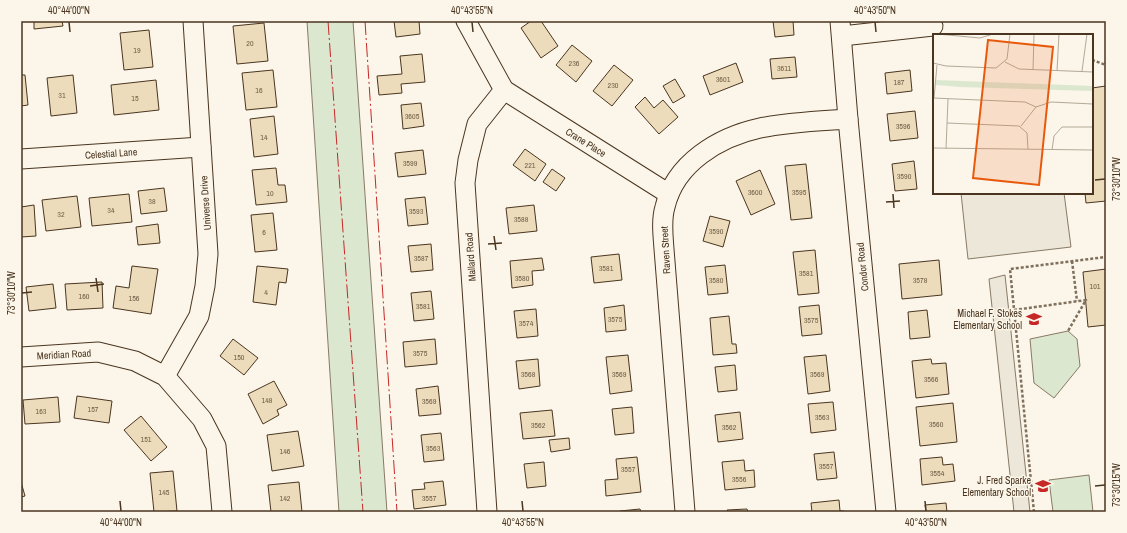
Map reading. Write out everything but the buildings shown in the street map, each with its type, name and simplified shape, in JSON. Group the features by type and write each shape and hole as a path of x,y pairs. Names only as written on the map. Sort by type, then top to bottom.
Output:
{"street":[{"name":"Universe Drive","path":"165,376 198,316 205,286 208,254 193,21"},
{"path":"466,21 504,90"},
{"path":"841,28 933,26"},
{"name":"Condor Road","path":"841,28 848,119 886,512"},
{"name":"Crane Place","path":"504,90 669,194"},
{"name":"Mallard Road","path":"487,512 465,183 468,160 477,124 504,90"},
{"name":"Raven Street","path":"685,512 664,249 663,222 669,194 685,168 699,155 717,143 759,128 848,119"},
{"name":"Celestial Lane","path":"21,159 201,147"},
{"name":"Meridian Road","path":"21,357 98,352 135,361 165,376 202,419 216,446 222,512"}],"path":[{"path":"1093,60 1106,65"},
{"path":"1034,512 1010,269 1106,257"},
{"path":"1072,261 1077,301"},
{"path":"1014,310 1086,300 1068,331"}],"green space":[{"path":"307,21 353,21 387,512 339,512"},
{"path":"1068,331 1077,339 1080,366 1054,398 1034,383 1030,339"},
{"path":"1089,475 1093,512 1053,512 1049,480"}],"shaded area":[{"path":"961,194 1064,194 1071,247 968,259"},
{"path":"1005,275 1030,512 1014,512 989,279"}],"power":[{"path":"328,21 363,512"},
{"path":"365,21 397,512"}],"place":[{"name":"Michael F. Stokes Elementary School","path":"1034,319"},
{"name":"J. Fred Sparke Elementary School","path":"1043,486"}]}
